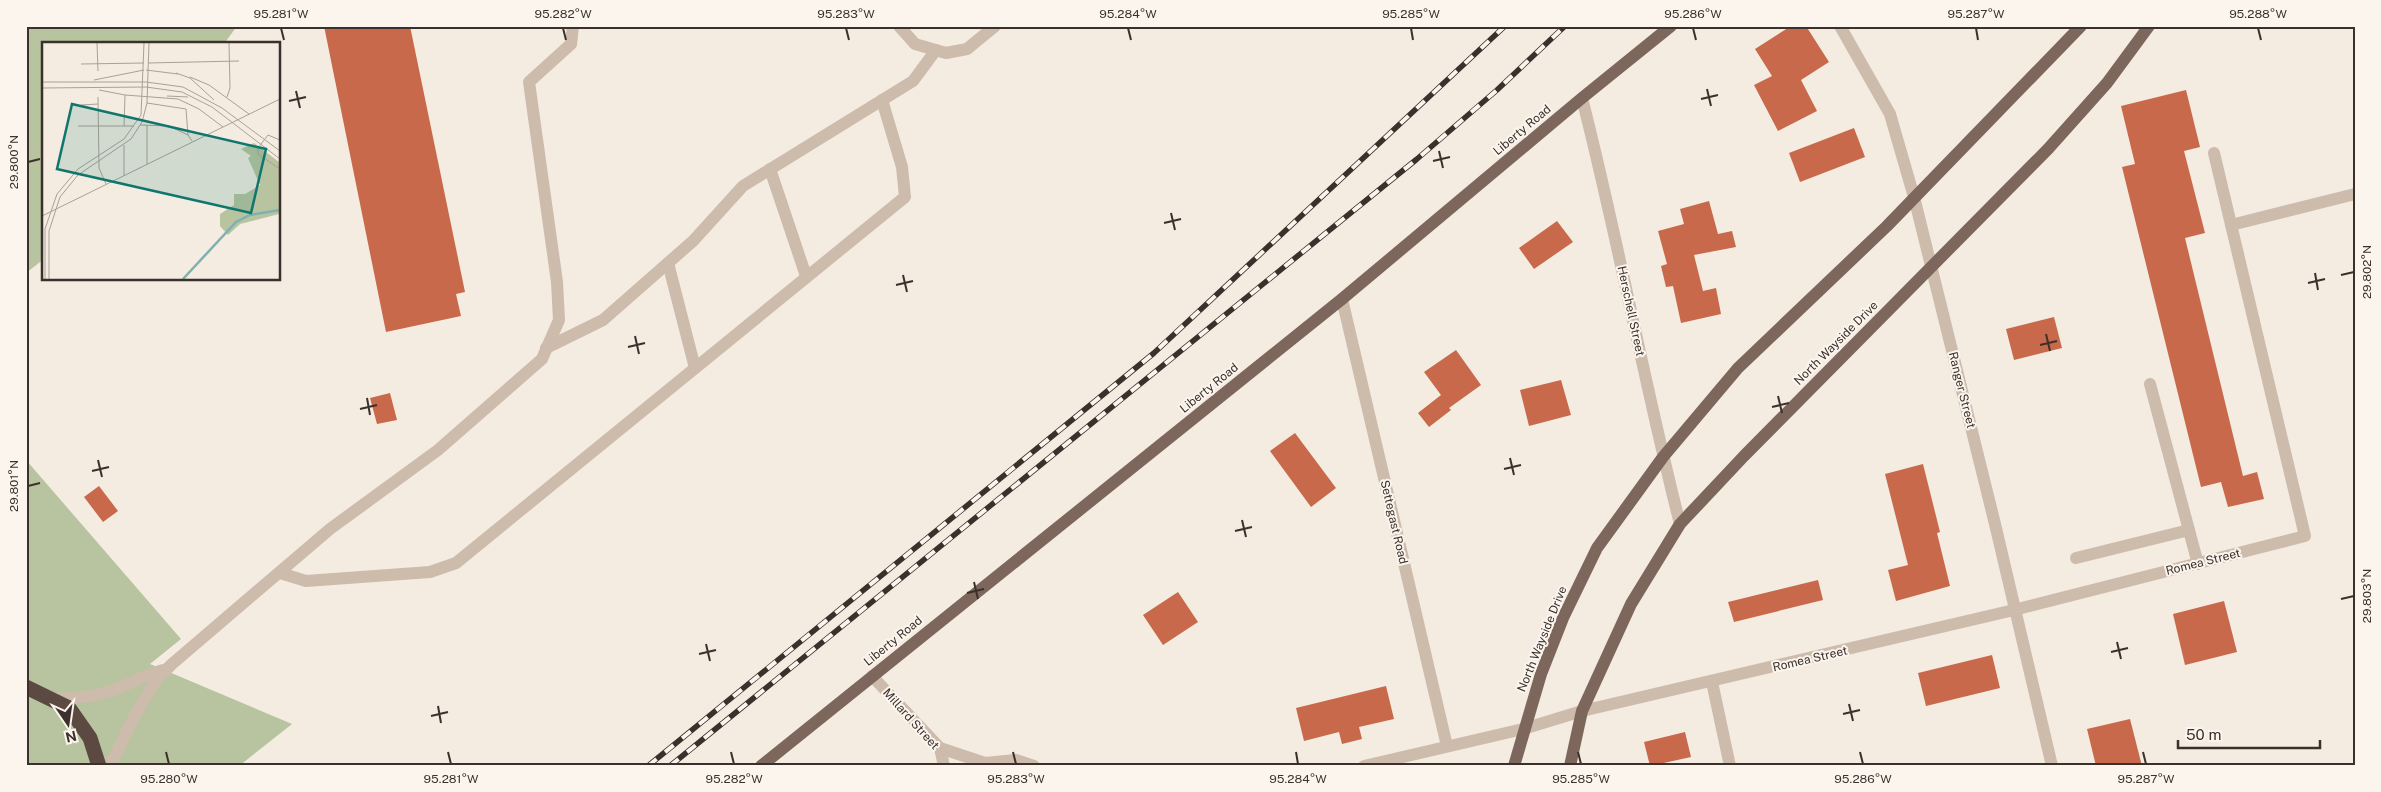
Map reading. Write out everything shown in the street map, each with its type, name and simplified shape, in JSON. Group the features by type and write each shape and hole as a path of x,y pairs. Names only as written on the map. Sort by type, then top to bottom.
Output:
{"highway":[{"path":"26,687 70,708 90,738 101,766"}],"main road":[{"name":"Liberty Road","path":"761,766 1342,299 1671,26"},
{"name":"North Wayside Drive","path":"1514,766 1523,729 1541,674 1563,618 1597,548 1663,457 1738,368 1914,197 2081,26"},
{"name":"North Wayside Drive","path":"1570,766 1582,711 1631,604 1680,524 2048,149 2107,83 2149,26"}],"street":[{"path":"101,766 113,760 136,713 158,679 167,670 330,529 438,450 542,359 559,320 557,282 529,82 572,44 573,26"},
{"path":"899,26 915,44 946,53 967,49 995,26"},
{"name":"Ranger Street","path":"1840,26 1890,114 1914,197 2052,766"},
{"path":"546,348 603,320 693,241 744,186 913,82 936,50"},
{"name":"Herschell Street","path":"1582,98 1606,190 1663,457 1680,524"},
{"path":"280,574 306,581 430,572 456,563 905,197 902,168 882,100"},
{"path":"2214,152 2231,225 2355,194"},
{"path":"770,170 806,276"},
{"name":"Romea Street","path":"1364,766 1523,729 1582,711 2014,610 2305,536 2231,225"},
{"path":"668,263 695,368"},
{"name":"Settegast Road","path":"1342,299 1447,746"},
{"path":"2150,384 2198,564"},
{"path":"2076,558 2189,530"},
{"path":"52,700 100,694 133,683 151,673 167,670"},
{"name":"Millard Street","path":"872,676 940,748 944,766"},
{"path":"1712,682 1730,766"},
{"path":"940,748 985,763 1016,760 1034,766"}],"green space":[{"path":"26,26 237,26 225,42 42,42 42,261 26,273"},
{"path":"26,460 181,639 150,664 292,724 239,766 26,766"}],"building":[{"path":"324,26 410,26 465,292 456,294 461,316 386,332"},
{"path":"1791,26 1806,26 1829,62 1801,80 1817,111 1778,131 1754,85 1772,76 1755,49"},
{"path":"2186,90 2200,147 2184,151 2205,233 2185,238 2243,476 2257,472 2264,499 2228,507 2221,482 2201,487 2122,167 2135,164 2121,106"},
{"path":"1854,128 1865,157 1800,182 1789,153"},
{"path":"1709,201 1718,234 1732,231 1736,247 1694,255 1703,291 1716,288 1721,314 1681,323 1673,286 1666,287 1661,266 1667,264 1658,231 1684,224 1680,209"},
{"path":"1557,221 1573,242 1534,269 1519,248"},
{"path":"2054,317 2062,348 2014,360 2006,329"},
{"path":"1456,350 1481,385 1449,408 1451,410 1429,427 1418,413 1441,395 1424,372"},
{"path":"1561,380 1571,415 1529,426 1520,390"},
{"path":"390,393 397,420 377,424 370,398"},
{"path":"1295,433 1336,488 1311,507 1270,451"},
{"path":"1923,464 1940,532 1937,533 1950,586 1896,601 1888,570 1908,565 1885,474"},
{"path":"99,486 118,511 103,522 84,497"},
{"path":"1818,580 1823,600 1734,622 1728,602"},
{"path":"1178,592 1198,622 1163,645 1143,615"},
{"path":"2224,601 2237,652 2185,665 2173,614"},
{"path":"1992,655 2000,688 1926,706 1918,673"},
{"path":"1386,686 1394,719 1359,727 1362,739 1342,744 1339,732 1304,741 1296,708"},
{"path":"2130,719 2142,766 2096,766 2087,729"},
{"path":"1685,732 1691,757 1650,766 1644,742"}],"railway":[{"path":"648,766 1154,353 1505,26"},
{"path":"670,766 1417,159 1497,90 1565,26"}]}
